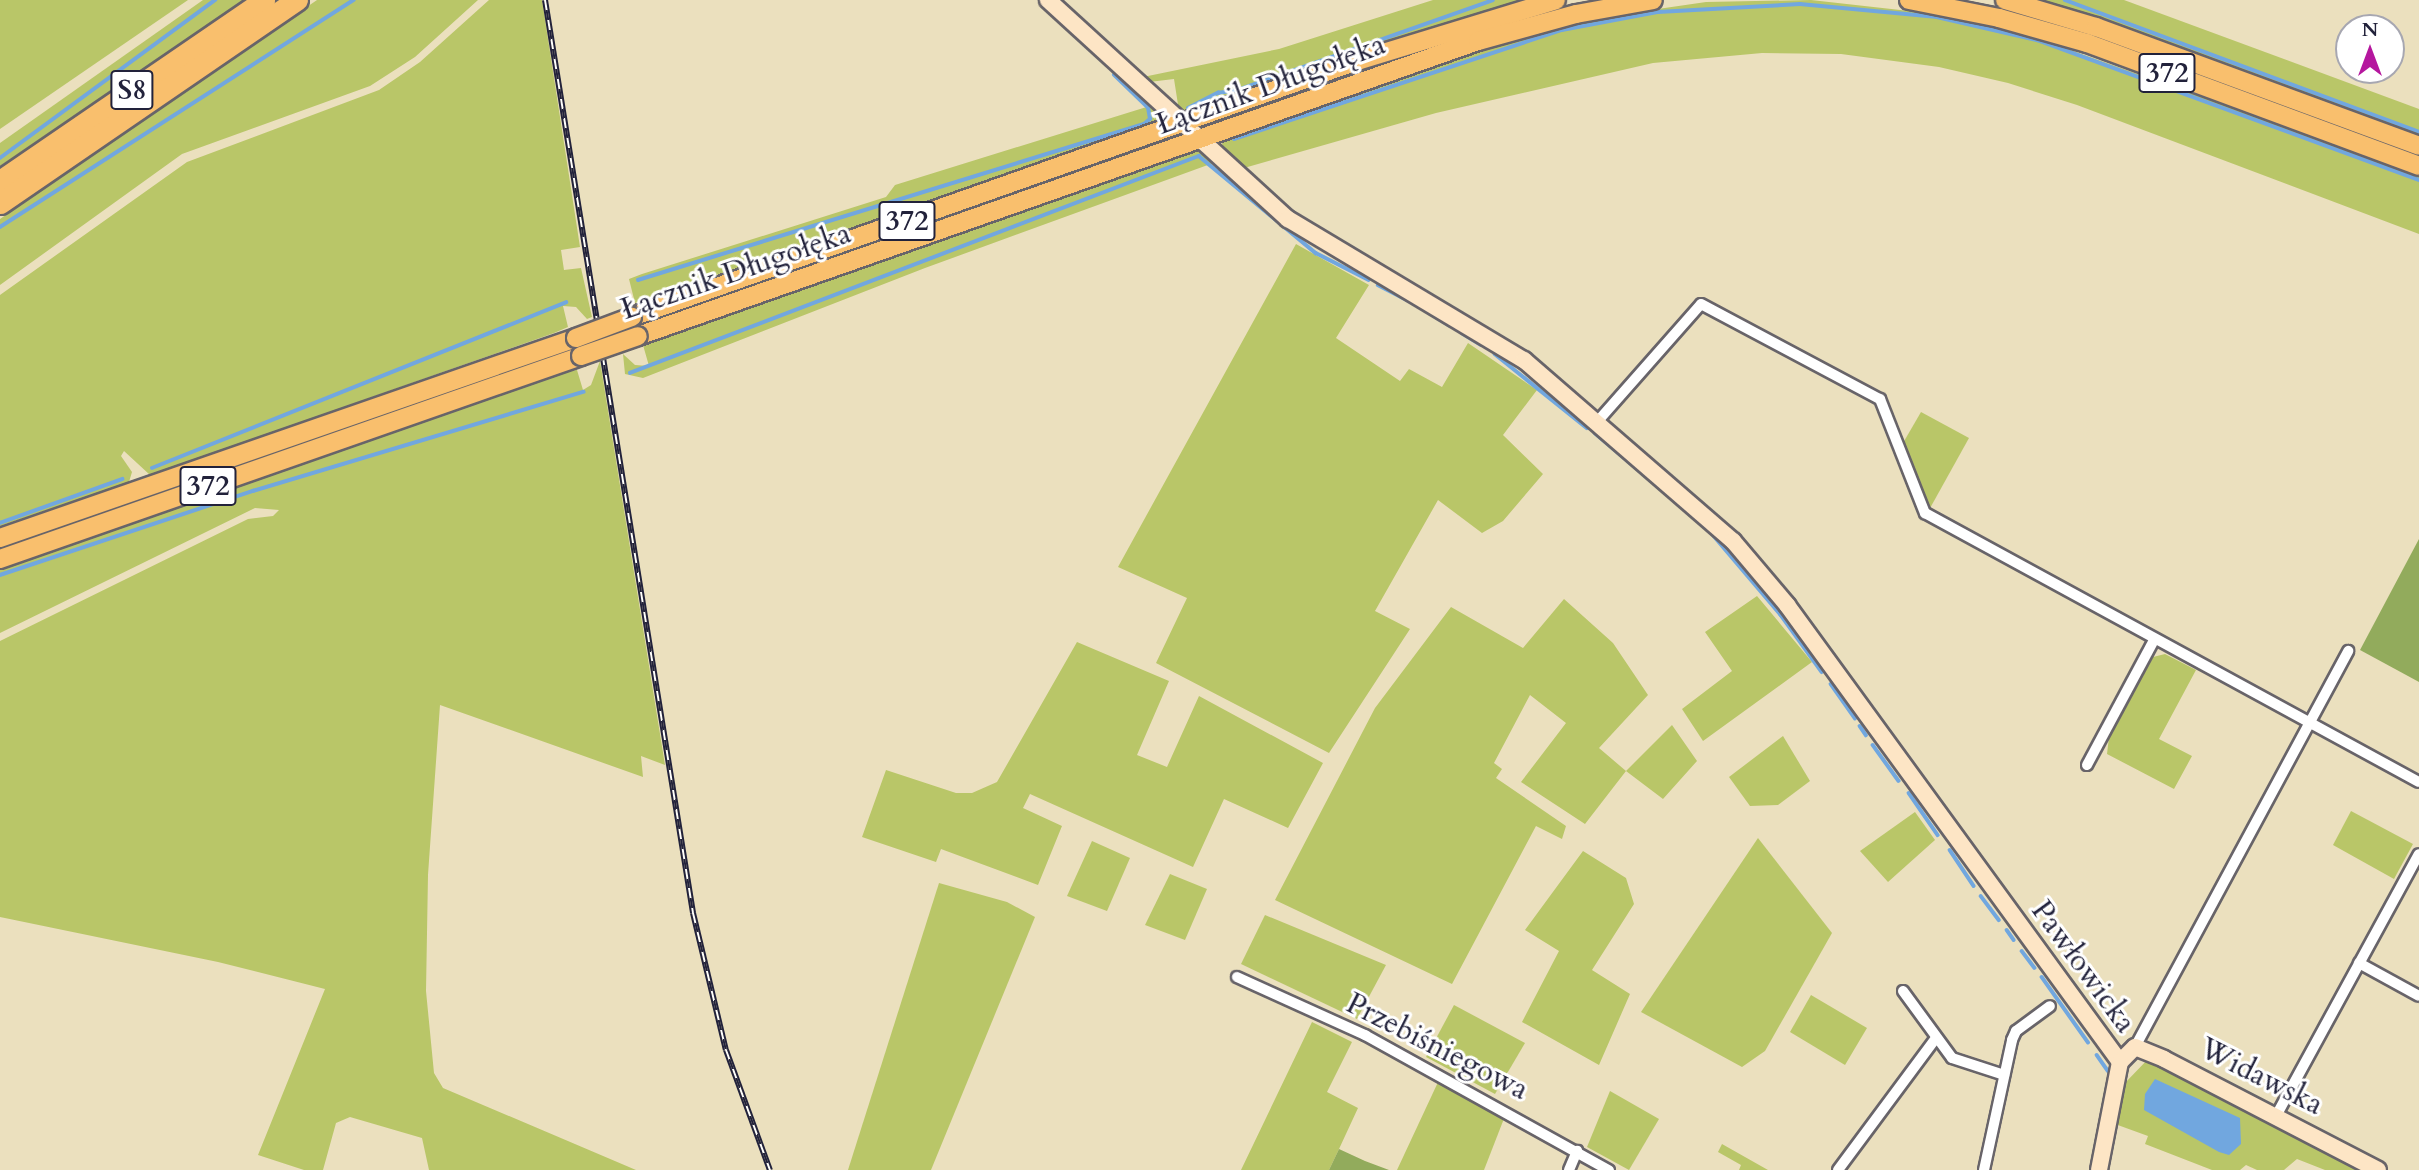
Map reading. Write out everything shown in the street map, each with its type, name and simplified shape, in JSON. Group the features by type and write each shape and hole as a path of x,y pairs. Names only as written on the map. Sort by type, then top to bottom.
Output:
{"highway":[{"name":"S8","path":"0,181 264,0"},
{"name":"S8","path":"0,203 297,0"}],"main road":[{"name":"Łącznik Długołęka","path":"0,538 576,338 1370,57 1556,0"},
{"name":"Łącznik Długołęka","path":"0,559 1478,41 1576,14 1653,0"},
{"name":"372","path":"1909,0 1999,18 2087,43 2419,166"},
{"name":"372","path":"2005,0 2096,27 2419,146"}],"street":[{"name":"Pawłowicka","path":"1048,0 1182,124 1310,235 1524,360 1733,541 1787,605 2120,1062 2099,1170"},
{"path":"1597,422 1701,304 1880,399 1925,513 2308,724 2419,782"},
{"path":"2087,765 2154,640"},
{"path":"2120,1062 2135,1047 2348,652"},
{"path":"2276,1116 2419,854"},
{"path":"2359,963 2419,996"},
{"name":"Przebiśniegowa","path":"1237,978 1365,1035 1609,1170"},
{"path":"1903,991 1936,1038 1963,1065 2004,1075"},
{"path":"1984,1170 2016,1031 2050,1006"},
{"path":"1838,1170 1936,1038"},
{"name":"Widawska","path":"2135,1047 2276,1116 2378,1170"},
{"path":"1569,1170 1577,1151"}],"green space":[{"path":"0,0 188,0 0,129"},
{"path":"203,0 245,0 0,166 0,143"},
{"path":"317,0 478,0 415,57 370,86 182,154 0,285 0,219"},
{"path":"489,0 542,0 580,247 561,250 564,270 581,268 592,317 587,319 576,307 563,306 568,327 554,333 150,475 124,451 121,456 132,472 129,482 0,526 0,295 187,162 379,90 420,62"},
{"path":"1433,0 1520,0 1185,112 1179,111 1174,79 1149,82 1143,77 1279,49"},
{"path":"1811,0 1927,13 2026,34 2419,175 2419,234 2077,105 2008,83 1939,67 1841,54 1762,53 1653,63 1436,113 1244,168 1224,153 1222,143 1231,136 1450,60 1589,19 1706,2"},
{"path":"2044,0 2124,0 2335,78 2335,84 2351,84 2419,109 2419,135"},
{"path":"1153,105 1157,122 1151,125 635,303 629,279 642,274 886,197 895,185"},
{"path":"1160,140 898,237 635,329 634,323"},
{"path":"1195,150 1216,162 925,268 643,378 625,374 623,354 635,365 649,366 643,345 657,339"},
{"path":"1296,244 1369,285 1336,338 1400,381 1409,369 1442,387 1468,343 1537,390 1503,435 1543,474 1503,521 1482,533 1438,500 1375,611 1410,629 1329,753 1156,663 1187,598 1118,567"},
{"path":"577,343 579,350 0,553 0,545"},
{"path":"600,361 665,765 641,756 643,777 440,705 428,875 426,991 434,1073 443,1088 636,1170 429,1170 422,1138 350,1117 336,1123 323,1170 304,1170 258,1155 325,989 218,962 0,917 0,641 248,519 273,516 279,510 255,508 0,633 0,569 559,372 577,370 583,390 591,385"},
{"path":"1921,412 1969,438 1929,510 1903,443"},
{"path":"2419,539 2419,682 2360,650"},
{"path":"1757,596 1812,662 1703,741 1682,709 1732,671 1705,632"},
{"path":"1564,599 1613,643 1648,695 1599,748 1626,771 1585,824 1521,782 1566,723 1530,695 1494,763 1502,769 1496,778 1566,826 1562,839 1536,826 1452,984 1275,900 1375,708 1451,607 1523,648"},
{"path":"1077,642 1169,681 1137,755 1167,767 1199,696 1323,763 1288,828 1224,799 1193,867 1030,794 1023,808 1062,826 1038,885 941,849 936,862 862,837 886,770 956,793 972,793 997,782"},
{"path":"2165,654 2196,670 2159,739 2192,756 2174,789 2107,754 2109,737 2153,657"},
{"path":"1672,725 1697,761 1663,799 1626,771"},
{"path":"1783,736 1810,781 1778,805 1750,806 1729,777"},
{"path":"2351,811 2413,844 2394,879 2333,845"},
{"path":"1915,812 1935,840 1888,882 1860,851"},
{"path":"1758,838 1832,933 1765,1051 1742,1067 1641,1012"},
{"path":"1092,841 1130,858 1107,911 1067,896"},
{"path":"1583,851 1626,878 1634,904 1592,970 1630,994 1599,1065 1522,1022 1559,951 1525,930"},
{"path":"1170,874 1207,889 1185,940 1145,925"},
{"path":"939,883 1007,902 1035,917 931,1170 848,1170"},
{"path":"1265,915 1386,965 1357,1019 1241,964"},
{"path":"1811,995 1867,1028 1845,1065 1790,1032"},
{"path":"1454,1005 1525,1043 1495,1094 1426,1057"},
{"path":"1312,1022 1352,1042 1327,1092 1358,1108 1329,1170 1241,1170"},
{"path":"2150,1057 2369,1170 2325,1170 2297,1159 2284,1170 2257,1170 2246,1165 2240,1170 2212,1170 2145,1144 2148,1136 2115,1124 2124,1084"},
{"path":"1439,1080 1505,1116 1484,1170 1397,1170"},
{"path":"1610,1091 1659,1119 1629,1170 1587,1147"},
{"path":"1722,1144 1768,1170 1739,1170 1741,1165 1718,1152"},
{"path":"1339,1149 1365,1161 1389,1170 1329,1170"}],"water":[{"path":"2155,1079 2240,1118 2241,1144 2229,1155 2219,1152 2144,1110 2145,1094"}],"waterway":[{"path":"0,158 215,0"},
{"path":"0,227 353,0"},
{"path":"1188,108 1218,93 1238,90 1493,0"},
{"path":"2065,0 2419,132"},
{"path":"1234,139 1562,30 1658,12 1800,4 1937,17 2037,40 2419,180"},
{"path":"638,280 1144,124 1150,119 1148,108 1114,75"},
{"path":"630,373 1199,156 1316,253 1369,280"},
{"path":"1378,285 1415,304"},
{"path":"152,468 566,302"},
{"path":"1428,312 1449,325"},
{"path":"1462,333 1481,345"},
{"path":"1495,354 1587,428"},
{"path":"0,575 253,491 583,392"},
{"path":"1595,433 1668,495"},
{"path":"0,523 122,479"},
{"path":"1709,530 1781,615 1822,672"},
{"path":"1831,684 1855,718"},
{"path":"1860,726 1866,735"},
{"path":"1873,745 1899,781"},
{"path":"1909,793 1938,835"},
{"path":"1950,850 1974,886"},
{"path":"1981,896 1999,920"},
{"path":"2007,930 2014,940"},
{"path":"2022,951 2035,968"},
{"path":"2042,977 2088,1042"},
{"path":"2097,1055 2108,1071"}],"railway":[{"path":"545,0 693,913 726,1050 770,1170"}]}
